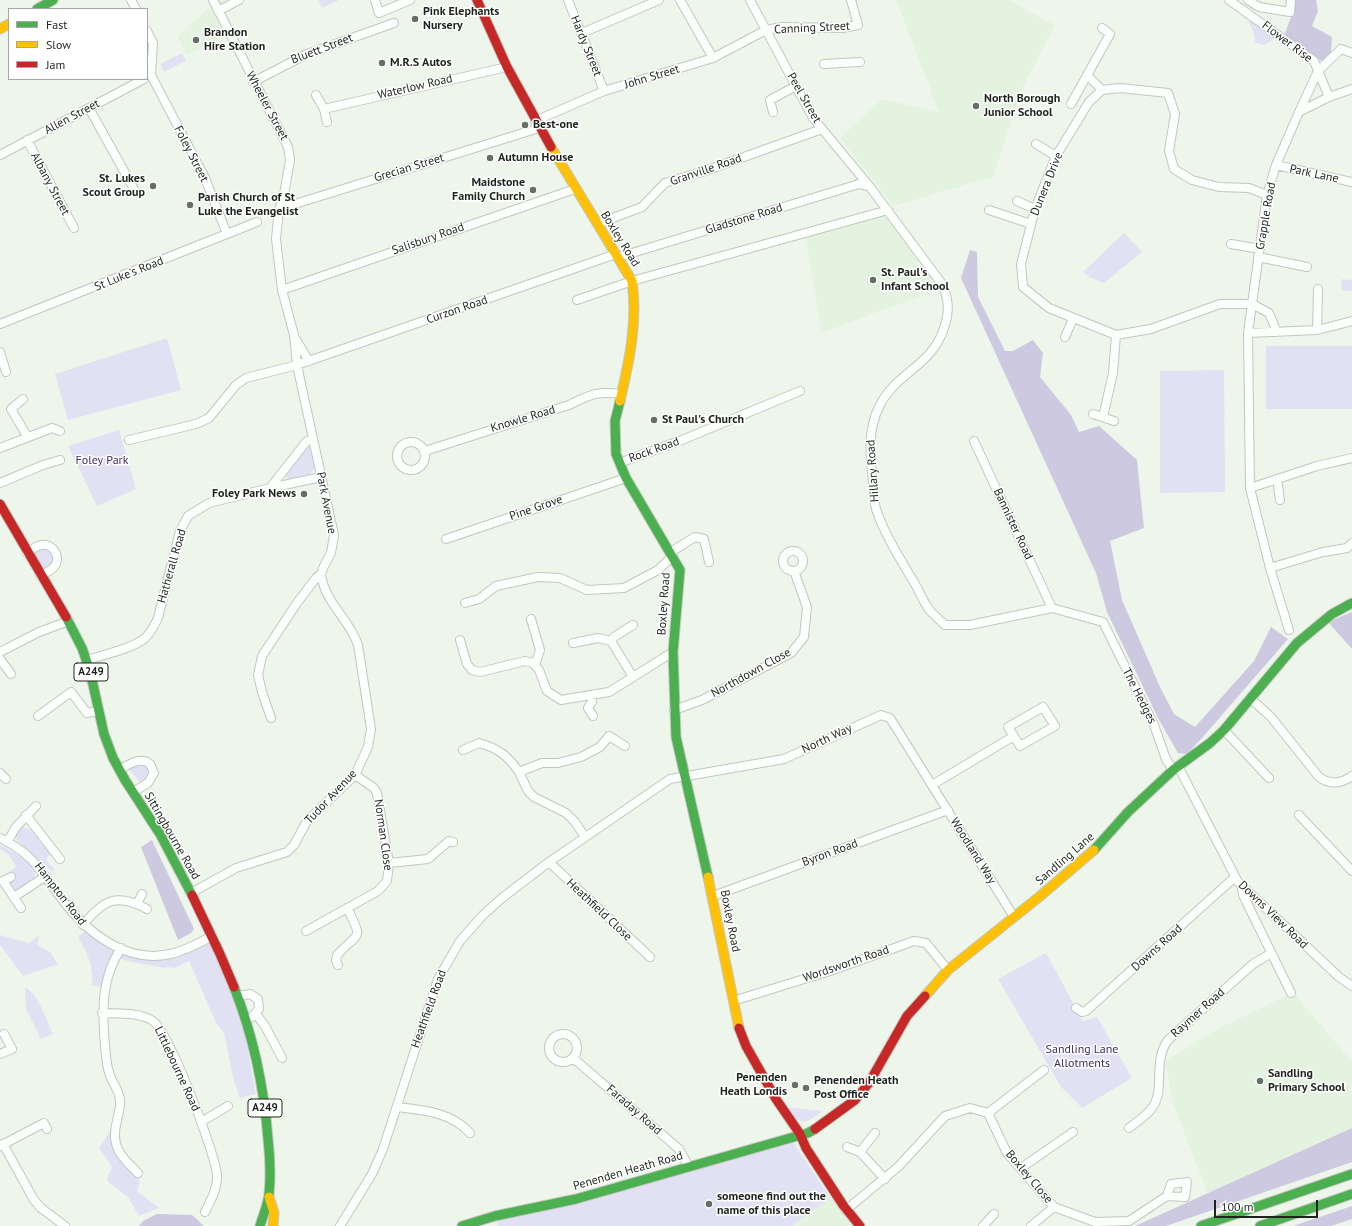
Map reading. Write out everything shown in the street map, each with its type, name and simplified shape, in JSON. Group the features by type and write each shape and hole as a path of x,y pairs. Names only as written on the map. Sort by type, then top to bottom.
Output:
{"main road":[{"name":"Boxley Road","path":"477,0 507,66 537,124 632,281 634,294 633,335 615,422 616,454 626,478 680,570 673,652 676,737 684,776 700,836 739,1027 746,1046 776,1098 800,1134 806,1148 846,1210 860,1226"},
{"path":"40,8 50,4"},
{"name":"Sittingbourne Road","path":"0,504 27,553 69,621 87,660 105,737 119,770 167,846 212,936 238,996 265,1102 269,1140 269,1197 274,1213 273,1226"},
{"name":"Sandling Lane","path":"800,1134 808,1133 823,1125 855,1100 869,1083 907,1016 948,970 1102,843 1126,814 1176,768 1210,743 1224,730 1297,642 1323,620 1352,603"},
{"name":"Penenden Heath Road","path":"464,1226 495,1216 576,1199 800,1134"},
{"path":"1200,1226 1352,1174"},
{"path":"1260,1226 1352,1194"},
{"name":"Sittingbourne Road","path":"260,1226 263,1212 269,1197"}],"street":[{"name":"Wheeler Street","path":"213,0 253,82 283,135 290,160 283,200 279,209 276,239 282,290"},
{"path":"218,11 239,0"},
{"path":"375,0 379,13 410,0"},
{"name":"Hardy Street","path":"568,0 604,91"},
{"path":"582,33 659,0"},
{"path":"680,0 713,58"},
{"name":"Peel Street","path":"750,0 813,118 870,187"},
{"name":"Canning Street","path":"766,30 782,27 843,28 858,25 851,0"},
{"name":"Flower Rise","path":"1229,0 1314,62 1329,97"},
{"path":"1248,0 1260,7 1290,12 1291,0"},
{"name":"Bluett Street","path":"253,82 307,54 394,23"},
{"path":"1071,104 1110,34 1102,28"},
{"name":"John Street","path":"537,124 604,91 713,58 766,30"},
{"path":"148,33 153,43 148,71"},
{"name":"Grapple Road","path":"1289,630 1270,568 1250,488 1248,334 1267,195 1276,166 1318,72 1341,49 1352,53"},
{"path":"824,64 860,62"},
{"name":"Waterlow Road","path":"324,109 507,66"},
{"path":"1087,74 1102,90 1120,88 1168,93 1175,114 1169,151 1174,169 1192,180 1219,187 1249,188 1267,195"},
{"name":"Foley Street","path":"148,79 205,178 227,234"},
{"name":"Allen Street","path":"0,155 141,80"},
{"path":"773,112 770,100 796,86"},
{"path":"1299,112 1329,97 1352,89"},
{"name":"Dunera Drive","path":"1102,90 1089,102 1056,156 1035,209 1021,264 1023,287 1049,308 1073,319 1116,335"},
{"path":"316,95 324,109 327,122"},
{"path":"89,108 135,191"},
{"name":"Grecian Street","path":"279,209 537,124"},
{"name":"Granville Road","path":"597,224 642,207 665,183 702,172 822,129"},
{"name":"Albany Street","path":"27,140 74,228"},
{"path":"1036,144 1056,156"},
{"name":"Park Lane","path":"1276,166 1352,182"},
{"name":"Gladstone Road","path":"617,256 859,184 870,187"},
{"name":"Hillary Road","path":"870,187 942,284 948,297 948,309 942,335 937,346 930,356 900,380 884,396 874,418 870,437 871,464 876,507 880,520 928,608 945,625 970,625 1052,608 1103,622"},
{"name":"Salisbury Road","path":"282,290 575,189"},
{"path":"1017,201 1035,209"},
{"path":"577,300 632,281 888,210"},
{"path":"989,210 1031,224"},
{"name":"St Luke's Road","path":"0,324 257,222"},
{"path":"1231,244 1307,268"},
{"name":"Curzon Road","path":"129,440 196,424 209,418 236,385 246,378 298,365 617,256"},
{"path":"1317,330 1318,289"},
{"name":"Park Avenue","path":"271,718 262,692 258,674 262,656 297,604 316,578 321,574 331,553 334,535 298,365 294,336 282,290"},
{"path":"1103,418 1113,373 1116,335 1151,328 1220,304 1252,304 1269,313 1277,332"},
{"path":"1064,337 1073,319"},
{"path":"1248,334 1317,330 1352,321"},
{"path":"294,336 309,361"},
{"path":"0,352 6,372"},
{"name":"Rock Road","path":"619,463 682,440 800,391"},
{"name":"Knowle Road","path":"425,451 570,405 592,394 604,392 622,394"},
{"path":"23,398 11,409 27,436"},
{"path":"1093,414 1114,421"},
{"path":"0,448 27,436 52,428 60,431"},
{"path":"270,488 306,442 313,438"},
{"name":"Bannister Road","path":"974,440 1052,608"},
{"path":"1250,488 1317,466 1352,458"},
{"path":"0,483 43,464 60,460"},
{"name":"Hatherall Road","path":"87,660 130,646 143,639 152,629 158,618 180,531 188,516 209,503 322,477"},
{"name":"Pine Grove","path":"446,539 626,478"},
{"path":"1277,479 1280,500"},
{"path":"465,603 479,599 496,586 538,577 560,578 587,590 624,588 658,570 672,554 695,537 704,539 709,562"},
{"path":"1270,568 1322,552 1347,548 1352,542"},
{"path":"27,553 41,545 46,545 54,550 57,558 55,566 40,575"},
{"name":"Northdown Close","path":"674,710 702,700 791,653 804,637 807,607 794,571"},
{"name":"Tudor Avenue","path":"191,893 236,868 287,852 294,845 307,821 355,775 368,747 371,729 358,645 355,634 332,604 322,585 321,574"},
{"path":"531,619 540,650 535,665"},
{"path":"0,652 39,632 69,621"},
{"name":"The Hedges","path":"1103,622 1154,725 1166,759 1176,768"},
{"path":"610,641 633,625"},
{"path":"573,643 598,638 610,641 633,677"},
{"path":"460,640 467,664 472,670 480,672 525,661 535,665 539,670 547,691 561,700 609,692 673,652"},
{"path":"0,659 11,674"},
{"path":"38,716 71,692 87,714 99,711"},
{"path":"591,695 592,702 588,708 593,716"},
{"path":"1250,698 1270,717 1319,777 1328,782 1336,783 1344,782 1352,776"},
{"path":"1043,708 1055,726 1020,746 1014,736 1008,727 1043,708"},
{"name":"North Way","path":"684,776 784,759 881,715 890,718 932,785"},
{"path":"1224,730 1269,778"},
{"path":"519,772 542,763 558,763 581,757 600,747 609,736 625,746"},
{"path":"932,785 1014,736"},
{"path":"463,750 479,743 490,746 509,758 519,772 528,791 534,796 566,813 575,822 585,837"},
{"path":"119,770 141,760 150,764 154,773 151,780 133,792"},
{"name":"Downs View Road","path":"1176,768 1235,877 1242,887 1339,977 1352,986"},
{"name":"Norman Close","path":"306,930 382,888 389,876 389,863 377,793 374,788 355,775"},
{"name":"Heathfield Road","path":"340,1226 378,1162 438,979 460,941 482,916 502,898 549,862 660,785 670,779 684,776"},
{"name":"Woodland Way","path":"932,785 1014,916"},
{"path":"4,840 36,806"},
{"name":"Byron Road","path":"712,896 948,810"},
{"path":"1299,814 1352,871"},
{"path":"26,815 56,857"},
{"name":"Hampton Road","path":"4,840 34,861 61,899 83,925 121,948 144,955 162,956 186,949 212,936"},
{"path":"389,863 428,859 449,841 453,842"},
{"name":"Heathfield Close","path":"549,862 650,957"},
{"path":"11,876 3,881 21,908"},
{"path":"14,897 46,876"},
{"name":"Downs Road","path":"1076,1008 1082,1012 1086,1011 1235,877"},
{"path":"1242,887 1243,895 1270,954 1291,993"},
{"path":"137,904 142,894"},
{"path":"83,925 99,908 109,902 123,899 147,909"},
{"path":"338,965 336,961 337,954 352,942 357,935 357,928 347,908"},
{"name":"Wordsworth Road","path":"733,1001 830,971 914,941 926,943 948,970"},
{"path":"121,948 108,973 104,988 102,1013 109,1073 116,1086 120,1100 120,1110 115,1133 115,1144 119,1153 138,1173"},
{"name":"Raymer Road","path":"1129,1128 1149,1112 1156,1101 1160,1056 1168,1040 1253,964 1270,954"},
{"path":"238,996 250,994 256,998 259,1006 256,1014 245,1020"},
{"name":"Littlebourne Road","path":"102,1013 144,1017 155,1023 182,1075 201,1122 217,1176 214,1192 205,1212"},
{"path":"256,1014 265,1026 282,1058"},
{"path":"0,1054 12,1049 4,1034"},
{"name":"Faraday Road","path":"573,1058 679,1149 689,1167"},
{"path":"846,1210 885,1179 945,1116 970,1108 988,1113 1044,1070"},
{"name":"Littlebourne Road","path":"201,1122 228,1106"},
{"path":"397,1107 435,1112 463,1125 470,1133"},
{"name":"Boxley Close","path":"988,1113 1008,1153 1054,1207 1095,1222 1129,1221 1167,1196"},
{"path":"47,1129 44,1123 2,1145 34,1200 65,1226"},
{"path":"1021,1168 1073,1132"},
{"path":"860,1152 875,1133"},
{"path":"847,1147 860,1152 885,1179"},
{"path":"1031,1226 1054,1207"},
{"path":"983,1226 994,1214"}],"shaded area":[{"path":"217,0 233,0 216,19 225,37 187,55 177,37"},
{"name":"North Borough Junior School","path":"896,0 1008,0 1055,25 1020,93 993,177 893,206 840,138 882,99 939,112"},
{"path":"1294,0 1316,0 1318,11 1312,26 1332,37 1331,55 1323,62 1284,36 1294,9"},
{"name":"St. Paul's Infant School","path":"884,214 918,260 917,265 921,271 926,270 940,289 821,333 806,237"},
{"path":"970,250 977,252 978,297 1005,351 1013,351 1033,340 1043,353 1040,377 1071,415 1079,432 1099,426 1137,460 1144,528 1110,541 1122,600 1160,687 1174,714 1195,727 1254,661 1271,627 1288,639 1187,754 1178,753 1159,720 1107,612 1096,573 961,278"},
{"path":"1352,612 1352,649 1328,622"},
{"path":"152,840 194,929 191,933 178,940 141,847"},
{"name":"Sandling Primary School","path":"1291,993 1297,997 1352,1062 1352,1140 1208,1194 1172,1101 1165,1061 1218,1029"},
{"path":"1352,1128 1352,1162 1166,1226 1135,1226"},
{"path":"828,1194 853,1226 793,1225 828,1200"},
{"path":"1352,1206 1352,1219 1331,1226 1293,1226"},
{"path":"157,1214 192,1215 204,1226 139,1226 143,1221"}],"green space":[{"path":"318,0 339,0 322,8"},
{"path":"1250,20 1275,36 1270,42 1263,45 1255,42 1254,34 1249,22"},
{"path":"182,53 186,61 164,72 160,64"},
{"path":"1124,233 1142,252 1104,283 1089,277 1083,272"},
{"path":"1342,279 1352,280 1352,291 1341,290"},
{"path":"167,338 181,390 68,420 55,374"},
{"path":"1266,346 1352,346 1352,409 1266,409"},
{"path":"1224,370 1225,492 1160,493 1160,371"},
{"name":"Foley Park","path":"119,430 136,489 97,506 68,446"},
{"path":"305,445 313,448 316,466 308,477 291,481 284,475"},
{"path":"41,548 48,548 55,556 51,566 44,570 34,553"},
{"path":"142,763 150,768 149,778 141,784 130,768"},
{"path":"22,827 35,833 46,845 51,853 46,860 55,870 52,872 18,841 14,835"},
{"path":"0,845 24,858 36,870 34,881 15,892 10,886 10,882 14,877 10,871 16,867 9,855 0,849"},
{"path":"87,929 121,948 162,956 212,936 238,996 256,1094 240,1098 234,1081 224,1033 216,1023 189,961 175,968 165,968 127,961 116,957 104,988 92,985 92,971 89,960 78,937"},
{"path":"0,935 29,943 39,935 38,945 50,952 58,964 23,976 0,945"},
{"name":"Sandling Lane Allotments","path":"1046,953 1083,1021 1097,1017 1132,1078 1082,1108 1061,1087 998,979"},
{"path":"25,987 38,1001 53,1034 41,1039 26,1009"},
{"path":"785,1107 823,1111 807,1121 802,1121 795,1118"},
{"path":"116,1122 115,1144 134,1166 137,1172 139,1185 137,1191 159,1208 139,1216 128,1197 108,1182 107,1178 112,1167 99,1148"},
{"path":"793,1142 828,1194 828,1200 793,1225 794,1226 498,1226 497,1221"}],"traffic: fast":[{"path":"39,8 53,0"},
{"path":"620,401 615,421 616,454 626,478 680,570 673,652 676,737 708,877"},
{"path":"1094,850 1128,812 1173,770 1210,743 1224,730 1297,643 1332,614 1352,603"},
{"path":"66,617 82,648 90,671 104,734 113,758 125,780 160,834 192,895"},
{"path":"234,987 252,1042 264,1100 270,1159 270,1187 268,1202 260,1226"},
{"path":"462,1226 495,1216 576,1199 808,1133 815,1129"},
{"path":"1201,1226 1352,1174"},
{"path":"1260,1226 1352,1194"}],"traffic: slow":[{"path":"0,29 8,25"},
{"path":"551,147 632,281 634,296 632,342 620,401"},
{"path":"925,996 948,970 1039,897 1094,850"},
{"path":"708,877 739,1028"},
{"path":"269,1197 274,1213 273,1226"}],"traffic: jam":[{"path":"477,0 507,67 551,147"},
{"path":"0,504 66,617"},
{"path":"192,895 234,987"},
{"path":"815,1129 855,1100 869,1083 907,1016 925,996"},
{"path":"739,1028 746,1046 776,1099 800,1134 806,1148 843,1205 860,1226"}],"place":[{"name":"Pink Elephants Nursery","path":"415,19"},
{"name":"Brandon Hire Station","path":"196,40"},
{"name":"M.R.S Autos","path":"382,63"},
{"name":"North Borough Junior School","path":"976,106"},
{"name":"Best-one","path":"525,125"},
{"name":"Autumn House","path":"490,158"},
{"name":"St. Lukes Scout Group","path":"153,186"},
{"name":"Maidstone Family Church","path":"533,190"},
{"name":"Parish Church of St Luke the Evangelist","path":"190,205"},
{"name":"St. Paul's Infant School","path":"873,280"},
{"name":"St Paul's Church","path":"654,420"},
{"name":"Foley Park News","path":"304,494"},
{"name":"Sandling Primary School","path":"1260,1081"},
{"name":"Penenden Heath Londis","path":"795,1085"},
{"name":"Penenden Heath Post Office","path":"806,1088"},
{"name":"someone find out the name of this place","path":"709,1204"}]}
